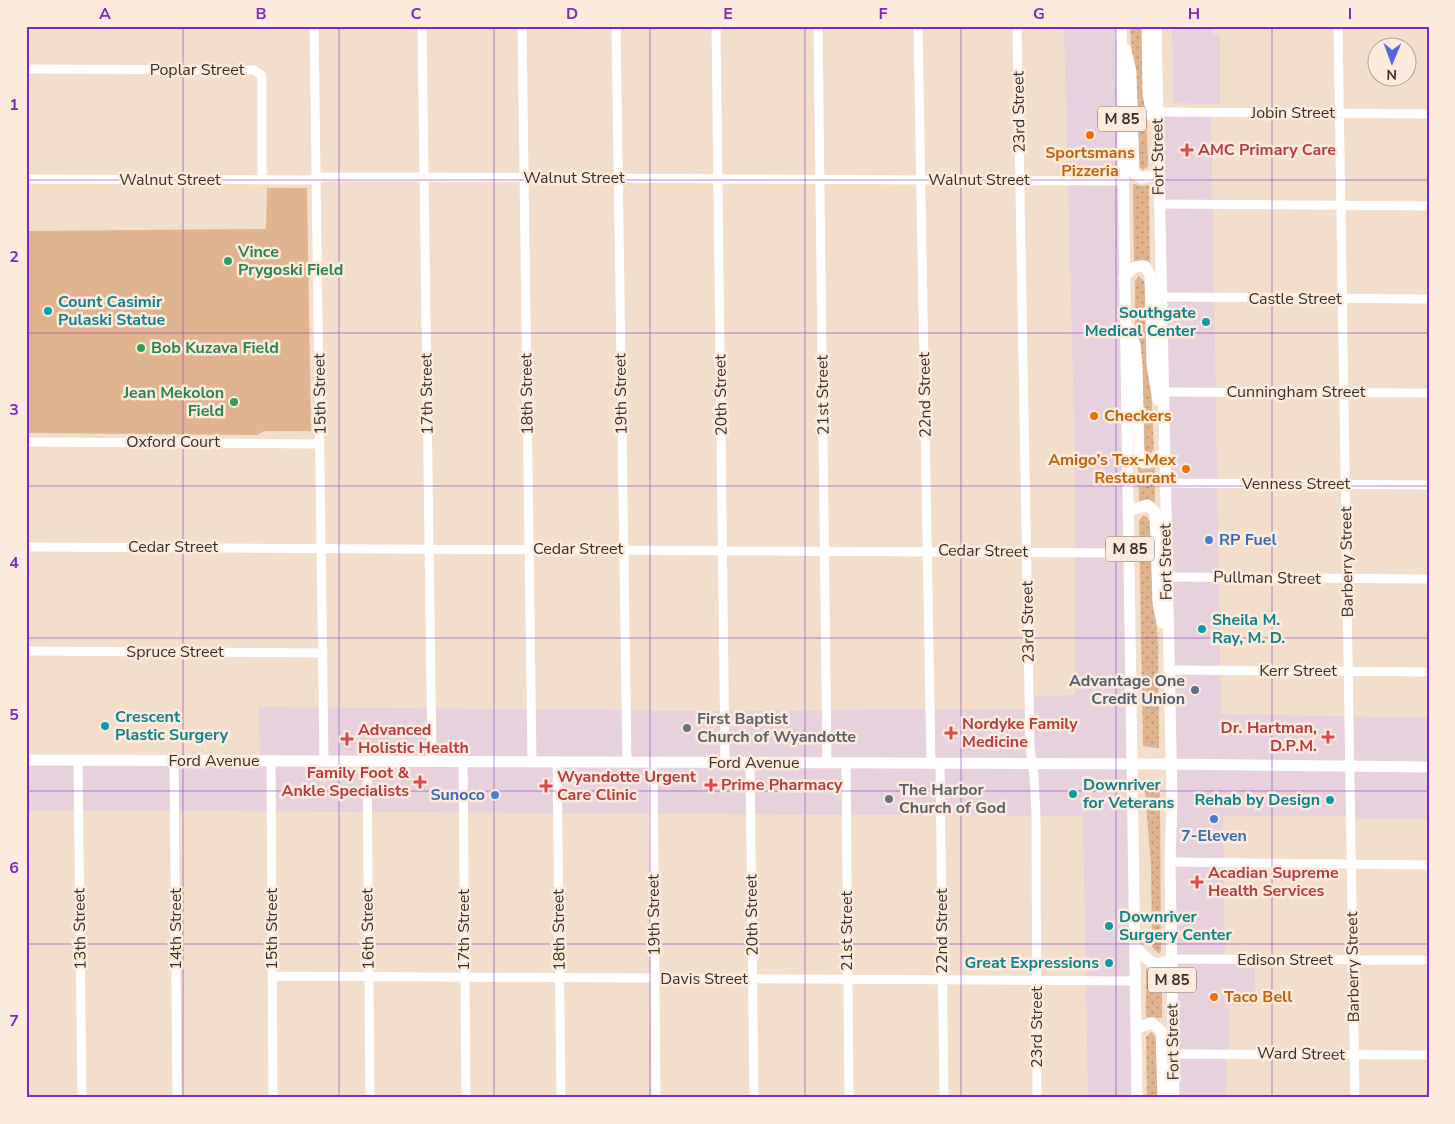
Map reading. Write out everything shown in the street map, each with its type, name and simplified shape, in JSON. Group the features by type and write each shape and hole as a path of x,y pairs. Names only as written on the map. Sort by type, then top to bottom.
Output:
{"main road":[{"path":"1121,26 1130,72 1134,173 1141,178 1158,172"},
{"name":"M 85","path":"1121,26 1130,552 1129,646 1133,765 1138,1098"},
{"path":"1147,26 1148,93 1158,134"},
{"name":"Fort Street","path":"1156,26 1158,204 1171,764 1170,862 1174,1098"},
{"path":"1124,278 1130,269 1138,266 1145,266 1150,275 1152,365 1155,390 1163,421"},
{"path":"1125,319 1135,345 1139,458 1147,463 1153,461 1164,452"},
{"path":"1129,512 1147,505 1154,512 1158,603 1167,639"},
{"name":"Ford Avenue","path":"26,760 1171,764 1429,768"},
{"path":"1136,948 1155,964 1161,964 1172,959"},
{"path":"1137,1028 1152,1023 1161,1031 1163,1098"}],"street":[{"name":"15th Street","path":"314,26 324,761"},
{"name":"17th Street","path":"422,26 432,761"},
{"name":"18th Street","path":"522,26 532,762"},
{"name":"19th Street","path":"616,26 627,763"},
{"name":"20th Street","path":"716,26 725,763"},
{"name":"21st Street","path":"818,26 827,763"},
{"name":"22nd Street","path":"918,26 928,551 944,1098"},
{"name":"23rd Street","path":"1017,26 1030,748 1036,815 1038,1098"},
{"name":"Barberry Street","path":"1338,26 1355,1098"},
{"name":"Poplar Street","path":"26,69 253,70 258,72 262,78 262,180"},
{"name":"Jobin Street","path":"1157,112 1429,114"},
{"name":"Walnut Street","path":"26,179 262,180 424,177 1123,181"},
{"path":"1158,204 1429,206"},
{"name":"Castle Street","path":"1161,298 1429,300"},
{"name":"Cunningham Street","path":"1162,392 1429,393"},
{"name":"Oxford Court","path":"26,442 320,444"},
{"name":"Venness Street","path":"1164,483 1429,485"},
{"name":"Cedar Street","path":"26,547 321,550 529,548 1130,552"},
{"name":"Pullman Street","path":"1166,577 1429,579"},
{"name":"Spruce Street","path":"26,651 323,653"},
{"name":"Kerr Street","path":"1168,670 1429,672"},
{"name":"13th Street","path":"78,760 82,1098"},
{"name":"14th Street","path":"174,760 177,1098"},
{"name":"15th Street","path":"271,761 273,1098"},
{"name":"16th Street","path":"367,761 370,1098"},
{"name":"17th Street","path":"463,762 466,1098"},
{"name":"18th Street","path":"557,762 561,1098"},
{"name":"19th Street","path":"652,763 656,1098"},
{"name":"20th Street","path":"750,763 754,1098"},
{"name":"21st Street","path":"846,764 849,1098"},
{"path":"1170,862 1429,865"},
{"name":"Edison Street","path":"1172,959 1429,960"},
{"name":"Davis Street","path":"272,976 1136,981"},
{"name":"Ward Street","path":"1174,1054 1429,1055"}],"shaded area":[{"path":"1064,26 1120,26 1138,1098 1088,1098 1083,816 26,810 26,760 260,761 259,707 726,711 1029,709 1029,697 1075,695 1075,454"},
{"path":"1130,26 1143,26 1148,166 1143,170 1139,167"},
{"path":"1172,29 1213,29 1213,34 1220,34 1220,104 1174,103"},
{"path":"1157,112 1211,113 1221,714 1429,718 1429,819 1352,819 1351,816 1223,816 1225,959 1255,960 1255,1005 1229,1006 1229,1053 1226,1054 1226,1098 1174,1098"},
{"path":"1133,184 1149,185 1150,263 1142,260 1134,261"},
{"path":"267,188 307,188 311,431 264,431 258,435 26,433 26,231 266,229"},
{"path":"1139,276 1146,283 1154,449 1150,454 1144,450 1135,322 1135,281"},
{"path":"1138,467 1143,469 1155,468 1155,502 1149,500 1139,501"},
{"path":"1143,515 1147,517 1151,524 1158,648 1159,748 1143,746 1139,521"},
{"path":"1144,780 1149,781 1155,787 1160,787 1161,950 1159,954 1152,947 1151,865"},
{"path":"1146,968 1152,972 1162,971 1162,1018 1146,1017"},
{"path":"1151,1032 1156,1037 1159,1098 1147,1098 1146,1037"}],"place":[{"name":"Sportsmans Pizzeria","path":"1090,135"},
{"name":"AMC Primary Care","path":"1187,150"},
{"name":"Vince Prygoski Field","path":"228,261"},
{"name":"Count Casimir Pulaski Statue","path":"48,311"},
{"name":"Southgate Medical Center","path":"1206,322"},
{"name":"Bob Kuzava Field","path":"141,348"},
{"name":"Jean Mekolon Field","path":"234,402"},
{"name":"Checkers","path":"1094,416"},
{"name":"Amigo’s Tex-Mex Restaurant","path":"1186,469"},
{"name":"RP Fuel","path":"1209,540"},
{"name":"Sheila M. Ray, M. D.","path":"1202,629"},
{"name":"Advantage One Credit Union","path":"1195,690"},
{"name":"Crescent Plastic Surgery","path":"105,726"},
{"name":"First Baptist Church of Wyandotte","path":"687,728"},
{"name":"Nordyke Family Medicine","path":"951,733"},
{"name":"Dr. Hartman, D.P.M.","path":"1328,737"},
{"name":"Advanced Holistic Health","path":"347,739"},
{"name":"Family Foot & Ankle Specialists","path":"420,782"},
{"name":"Prime Pharmacy","path":"711,785"},
{"name":"Wyandotte Urgent Care Clinic","path":"546,786"},
{"name":"Downriver for Veterans","path":"1073,794"},
{"name":"Sunoco","path":"495,795"},
{"name":"The Harbor Church of God","path":"889,799"},
{"name":"Rehab by Design","path":"1330,800"},
{"name":"7-Eleven","path":"1214,819"},
{"name":"Acadian Supreme Health Services","path":"1197,882"},
{"name":"Downriver Surgery Center","path":"1109,926"},
{"name":"Great Expressions","path":"1109,963"},
{"name":"Taco Bell","path":"1214,997"}]}
